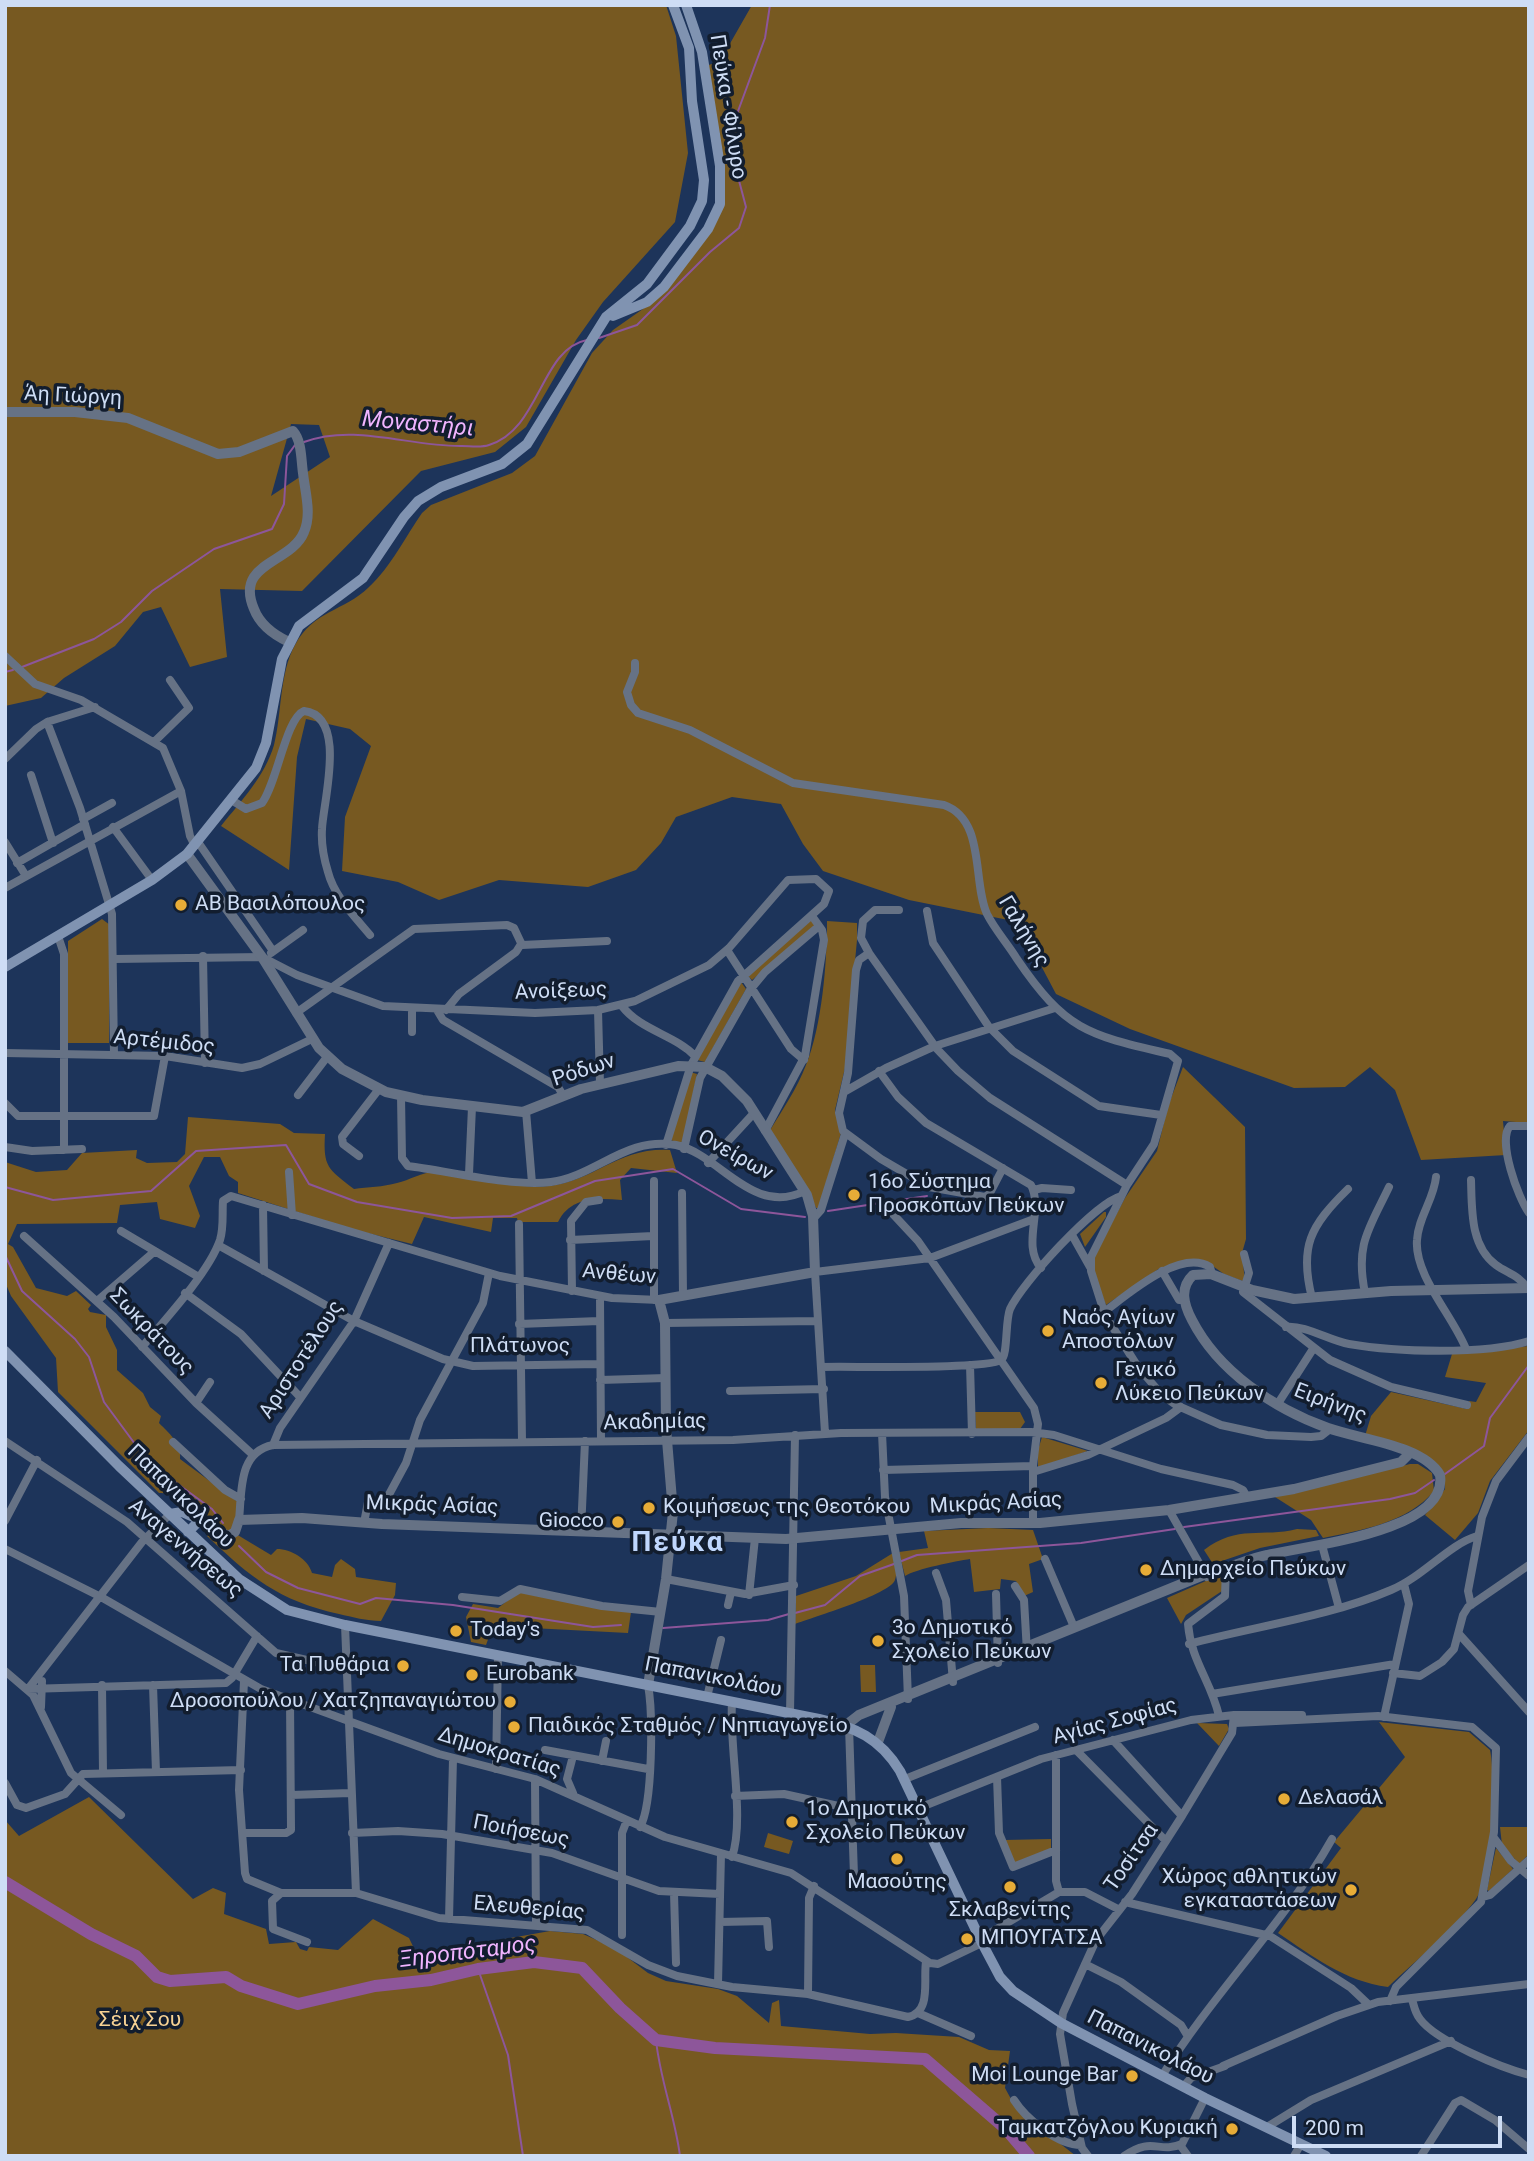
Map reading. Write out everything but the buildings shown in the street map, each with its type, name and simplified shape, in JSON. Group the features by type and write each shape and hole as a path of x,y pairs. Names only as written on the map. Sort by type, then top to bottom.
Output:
{"main road":[{"name":"Πεύκα - Φίλυρο","path":"289,642 307,617 363,578 415,504 448,485 502,464 527,444 598,329 618,305 636,294 654,275 695,219 702,201 704,180 692,101 691,59 687,38 673,5"},
{"name":"Πεύκα - Φίλυρο","path":"598,329 618,313 647,302 659,293 708,229 720,204 720,166 702,52 686,5"},
{"path":"6,964 152,880 194,847 251,776 264,749 289,642"},
{"name":"Παπανικολάου","path":"5,1352 239,1579 270,1601 301,1615 790,1713 849,1727 878,1742 905,1779 981,1941 1000,1977 1013,1991 1061,2023 1183,2087 1326,2156"},
{"path":"170,1514 177,1511 200,1520 188,1532"},
{"path":"179,1523 188,1514"}],"street":[{"name":"Άη Γιώργη","path":"5,412 75,412 128,418 218,454 239,452 293,431 301,457 308,514 305,531 288,551 260,569 251,580 250,592 257,616 267,628 289,642"},
{"path":"5,656 37,685 72,696 95,707 155,741 164,750 181,790 194,847 273,951"},
{"name":"Γαλήνης","path":"635,663 628,696 634,709 642,715 690,730 798,785 873,793 955,810 969,830 989,917 1037,988 1055,1008 1102,1038 1177,1058 1178,1069 1152,1148 1121,1196 1095,1246 1090,1267"},
{"path":"155,741 189,708 170,680"},
{"path":"5,759 47,722 95,707"},
{"path":"233,801 246,809 262,803 276,776 293,718 304,711 318,718 327,732 331,749 322,828 328,873 337,892 370,935"},
{"path":"47,722 84,822 110,905 114,959 114,1055"},
{"path":"31,775 53,843"},
{"path":"5,888 181,790"},
{"path":"18,863 112,803"},
{"path":"113,827 152,880"},
{"path":"5,842 26,876"},
{"name":"Ρόδων","path":"194,847 312,1039 347,1073 379,1089 401,1097 526,1111 563,1095 693,1061 734,1085 805,1191 813,1219 825,1433"},
{"name":"Ανοίξεως","path":"262,957 334,989 383,1006 535,1013 598,1010 622,1006 691,975 727,950 785,882 804,877 822,883 829,890 829,896 812,916"},
{"path":"899,910 875,910 865,918 861,938 934,1046 990,1098 1127,1185"},
{"path":"927,911 932,941 991,1029 1013,1051 1092,1103 1114,1111 1161,1115"},
{"path":"666,1145 693,1061 744,974 812,916 820,926 823,943 804,1060 765,1131"},
{"path":"296,1013 334,989 414,929 507,925 514,929 521,944"},
{"path":"684,1149 698,1082 752,986 820,926"},
{"path":"114,959 262,957 303,930"},
{"path":"58,936 64,951 64,1150"},
{"path":"521,944 607,941"},
{"path":"521,944 516,952 441,1010 443,1020 548,1081 560,1089 563,1095"},
{"path":"727,950 791,1049 804,1060"},
{"path":"813,1219 821,1210 845,1134 839,1113 844,1092 857,968 859,960 869,953"},
{"path":"203,956 205,1063"},
{"path":"622,1006 631,1015 682,1044 693,1061"},
{"path":"412,1008 412,1032"},
{"path":"844,1092 879,1071 934,1046 1055,1008"},
{"path":"598,1010 600,1084"},
{"name":"Αρτέμιδος","path":"5,1053 165,1056 236,1068 253,1066 312,1039"},
{"path":"5,1103 18,1116 154,1116 165,1056"},
{"path":"298,1094 327,1056"},
{"path":"879,1071 898,1097 926,1123 950,1140 1027,1181 1034,1190 1033,1255 1041,1268"},
{"path":"359,1156 341,1139 379,1089"},
{"name":"Ονείρων","path":"401,1097 404,1164 532,1183 574,1176 627,1149 666,1145 684,1149 762,1195 791,1197 805,1191"},
{"path":"469,1174 472,1107"},
{"path":"526,1111 532,1183"},
{"path":"708,1163 754,1113"},
{"path":"1529,1126 1508,1127 1506,1136 1512,1175 1529,1213"},
{"path":"845,1134 906,1175 940,1191 985,1197 990,1193 1003,1168"},
{"path":"5,1147 82,1149"},
{"path":"289,1172 292,1215"},
{"path":"1436,1177 1434,1191 1417,1239 1420,1264 1466,1349"},
{"path":"1472,1180 1474,1222 1482,1249 1493,1262 1517,1277 1528,1288"},
{"path":"640,1827 647,1814 648,1685 672,1532 673,1478 667,1440 665,1324 657,1300 653,1237 654,1181"},
{"path":"1365,1293 1360,1266 1362,1247 1389,1187"},
{"path":"1312,1298 1305,1267 1307,1248 1330,1209 1348,1189"},
{"path":"1034,1190 1070,1190"},
{"path":"682,1194 682,1296"},
{"name":"Ανθέων","path":"218,1245 224,1199 231,1196 489,1273 600,1297 657,1300 815,1272 930,1258 1034,1219"},
{"path":"821,1367 970,1365 1001,1360 1006,1355 1005,1328 1010,1311 1041,1268 1072,1235 1108,1203 1121,1196"},
{"path":"572,1291 571,1220 586,1202 599,1200"},
{"path":"263,1205 264,1271"},
{"path":"891,1212 930,1258 1034,1408 1037,1432 1033,1469 1033,1523"},
{"path":"519,1224 522,1441"},
{"path":"121,1231 197,1276"},
{"path":"1072,1235 1090,1267 1104,1312 1151,1382 1167,1399 1225,1426 1267,1435 1314,1437 1330,1429"},
{"name":"Σωκράτους","path":"24,1236 97,1301 196,1403 252,1454"},
{"path":"570,1240 653,1237"},
{"name":"Αριστοτέλους","path":"252,1454 273,1445 275,1435 354,1321 389,1243"},
{"path":"142,1347 186,1293 218,1245"},
{"name":"Πλάτωνος","path":"218,1245 354,1321 453,1363 473,1366 600,1364"},
{"path":"97,1301 155,1251"},
{"path":"1244,1254 1249,1273 1244,1288 1246,1296 1313,1349 1391,1387 1467,1405"},
{"path":"1104,1312 1162,1271 1200,1263 1210,1267 1212,1274"},
{"path":"1162,1271 1179,1300 1184,1300 1185,1286 1191,1277 1202,1272 1244,1288 1279,1297 1312,1298 1365,1293 1528,1288"},
{"path":"364,1524 368,1502 386,1500 407,1463 420,1420 483,1303 489,1273"},
{"path":"186,1293 241,1334 300,1397"},
{"path":"600,1297 601,1441"},
{"name":"Ειρήνης","path":"849,1727 850,1722 859,1715 1026,1650 1226,1567 1265,1555 1369,1534 1410,1517 1430,1502 1440,1479 1435,1468 1410,1453 1330,1429 1278,1405 1220,1358 1192,1321 1184,1300"},
{"path":"519,1324 600,1321"},
{"path":"665,1324 817,1321"},
{"path":"1286,1327 1361,1346 1466,1349 1529,1341"},
{"path":"1278,1405 1313,1349"},
{"path":"970,1365 972,1434"},
{"path":"600,1380 666,1378"},
{"path":"196,1403 210,1382"},
{"path":"730,1391 824,1389"},
{"path":"883,1470 1033,1469 1062,1466 1166,1418 1181,1407"},
{"name":"Ακαδημίας","path":"273,1445 747,1440 825,1433 1037,1432 1168,1471 1233,1485 1243,1490 1247,1497"},
{"path":"882,1433 890,1529 905,1600 908,1697"},
{"path":"790,1713 795,1435"},
{"path":"1471,1605 1468,1591 1477,1536 1496,1481 1529,1437"},
{"name":"Αναγεννήσεως","path":"5,1441 113,1511 279,1654 346,1669"},
{"path":"581,1531 585,1441"},
{"path":"173,1442 225,1490 241,1499"},
{"name":"Μικράς Ασίας","path":"239,1520 302,1518 364,1524 794,1538 976,1522 1033,1523 1168,1510 1247,1497 1399,1463 1410,1453"},
{"path":"200,1520 230,1536 235,1532 246,1468 252,1454"},
{"path":"5,1521 37,1461"},
{"path":"1168,1510 1208,1575"},
{"path":"28,1689 145,1538 170,1514"},
{"path":"1189,1644 1339,1608 1404,1584 1435,1564 1460,1542 1477,1536"},
{"path":"749,1595 755,1538"},
{"path":"1322,1545 1339,1608"},
{"name":"Δημοκρατίας","path":"5,1549 101,1597 244,1681 453,1759 535,1779 640,1827 721,1854 779,1869 814,1886 926,1962"},
{"path":"1045,1559 1074,1627"},
{"path":"1212,1694 1394,1669 1422,1676 1448,1657 1459,1634 1464,1612 1529,1565"},
{"path":"1219,1716 1189,1644 1188,1622 1226,1594 1226,1567"},
{"path":"936,1573 946,1600 952,1679"},
{"name":"Ειρήνης","path":"1026,1650 1074,1627 1208,1575"},
{"path":"666,1579 749,1595 794,1585"},
{"path":"1384,1717 1409,1604 1404,1584"},
{"path":"1015,1586 1024,1600 1026,1650"},
{"path":"462,1597 500,1601 521,1589 598,1606 661,1612"},
{"path":"728,1605 731,1592"},
{"path":"996,1594 998,1661"},
{"path":"345,1625 349,1793 356,1893"},
{"path":"1459,1634 1529,1712"},
{"path":"28,1689 43,1686 223,1683 234,1675 257,1636"},
{"path":"708,1697 721,1640"},
{"path":"496,1769 498,1655"},
{"path":"5,1671 28,1689 41,1707 68,1768 77,1779 121,1815"},
{"path":"41,1671 41,1707"},
{"path":"244,1681 241,1770 246,1876 281,1893 272,1901 273,1929 307,1942"},
{"path":"102,1685 103,1773"},
{"path":"153,1685 156,1772"},
{"name":"Ειρήνης","path":"849,1727 908,1697"},
{"path":"243,1833 289,1833 292,1826 290,1699"},
{"path":"732,1702 730,1738 736,1839 732,1857"},
{"path":"878,1742 891,1707"},
{"name":"Αγίας Σοφίας","path":"919,1808 1056,1755 1219,1716 1235,1719 1384,1717 1472,1727 1495,1746 1498,1770 1494,1838 1483,1897 1478,1907 1396,1987 1390,2001"},
{"name":"Τοσίτσα","path":"1061,2023 1096,1940 1125,1902 1182,1816 1235,1719"},
{"path":"849,1727 854,1876"},
{"path":"905,1779 1035,1727"},
{"path":"1113,1740 1182,1816"},
{"path":"603,1761 606,1741"},
{"path":"1076,1750 1166,1841"},
{"path":"545,1751 648,1769"},
{"path":"1056,1755 1059,1892"},
{"path":"573,1756 567,1779 574,1795"},
{"path":"449,1919 453,1759"},
{"path":"5,1783 17,1805 26,1808 63,1795 83,1774 241,1770"},
{"path":"998,1777 1000,1836 1015,1868 1056,1850"},
{"path":"535,1779 536,1925"},
{"path":"291,1795 349,1793"},
{"path":"735,1796 789,1795 817,1804 852,1809"},
{"path":"622,1935 621,1833 627,1820"},
{"name":"Ποιήσεως","path":"352,1833 418,1831 451,1836 563,1856 651,1889 674,1893 720,1894"},
{"path":"1494,1838 1529,1876"},
{"path":"1162,2076 1187,2035 1307,1881 1332,1839"},
{"path":"718,1984 721,1854"},
{"path":"1483,1897 1490,1895 1529,1860"},
{"path":"807,1994 809,1898 814,1886"},
{"path":"971,2036 918,2013 924,2000 926,1962 938,1964 981,1941 1059,1892 1087,1892 1118,1909"},
{"name":"Ελευθερίας","path":"281,1893 356,1893 449,1919 587,1930 657,1969 718,1984 807,1994 905,2017 918,2013"},
{"path":"674,1893 676,1963"},
{"path":"1125,1902 1266,1935 1351,1988 1369,2005"},
{"path":"720,1922 767,1921 769,1947"},
{"path":"1085,1964 1121,1982 1181,2025 1187,2035"},
{"path":"1183,2087 1191,2078 1335,2022 1369,2005 1529,1984"},
{"path":"1412,1999 1422,2022 1451,2040 1529,2075"},
{"path":"1061,2023 1081,2145 1088,2156"},
{"path":"1267,2127 1311,2100 1451,2040"},
{"path":"1124,2156 1144,2145 1180,2146 1188,2138 1205,2098"},
{"path":"1014,2100 1022,2110 1060,2140 1081,2145"},
{"path":"1421,2156 1456,2101 1468,2103 1487,2115 1529,2149"},
{"path":"1294,2156 1301,2144"},
{"path":"1180,2146 1188,2156"}],"green space":[{"path":"5,5 666,5 676,36 688,153 675,222 603,302 576,340 526,427 495,452 421,471 302,591 220,589 227,657 190,667 161,607 143,612 115,646 64,678 41,698 5,706","holes":["291,424 319,425 330,457 271,496"]},
{"path":"752,5 1529,5 1529,1123 1503,1121 1506,1155 1421,1160 1395,1090 1370,1067 1345,1087 1294,1088 1130,1029 1056,994 1018,922 909,900 823,871 803,844 781,804 732,797 676,817 661,843 636,870 588,887 499,880 439,900 398,882 342,871 345,817 371,746 350,729 306,719 297,757 289,870 221,826 252,788 270,756 277,733 286,668 303,633 320,618 359,595 377,579 422,513 431,505 512,473 535,456 592,353 613,330 650,304 722,203 706,66 720,61"},
{"path":"102,919 110,925 109,1043 68,1043 68,941"},
{"path":"811,920 817,926 752,980 748,976"},
{"path":"827,921 857,923 857,940 845,1068 835,1110 841,1133 819,1208 816,1208 804,1182 769,1132 798,1083 816,1032 826,956"},
{"path":"741,982 746,989 705,1062 697,1060"},
{"path":"1183,1067 1245,1127 1246,1239 1242,1253 1245,1282 1224,1274 1207,1262 1160,1268 1106,1305 1095,1278 1095,1254 1125,1198 1157,1151 1168,1106"},
{"path":"690,1072 697,1074 684,1140 680,1143 670,1140"},
{"path":"188,1117 280,1124 294,1133 325,1134 326,1161 338,1177 354,1189 402,1182 432,1172 452,1173 521,1186 549,1186 580,1178 636,1154 652,1150 670,1150 677,1173 631,1168 620,1180 622,1200 594,1199 577,1203 563,1214 558,1222 518,1222 517,1218 493,1218 491,1232 424,1217 412,1244 351,1229 238,1193 238,1182 229,1176 220,1157 204,1157 189,1186 200,1216 195,1228 160,1219 157,1202 120,1205 117,1223 17,1224 8,1244 13,1247 36,1288 67,1296 76,1291 91,1305 88,1309 90,1312 106,1315 106,1327 117,1350 117,1370 143,1393 150,1407 161,1416 159,1423 177,1444 180,1459 238,1502 238,1516 231,1531 271,1555 277,1549 293,1553 307,1563 312,1573 332,1577 335,1565 341,1559 355,1569 356,1577 396,1583 395,1595 381,1621 365,1620 299,1602 252,1575 223,1551 207,1536 216,1526 206,1514 206,1510 199,1507 198,1499 187,1500 159,1493 58,1392 56,1358 11,1296 5,1282 5,1162 36,1172 67,1170 82,1153 137,1150 136,1158 147,1163 177,1162 185,1154"},
{"path":"1104,1212 1106,1217 1085,1247 1080,1234"},
{"path":"1529,1346 1529,1430 1490,1481 1478,1513 1455,1540 1425,1515 1445,1489 1444,1476 1438,1466 1417,1451 1365,1436 1371,1416 1391,1392 1467,1409 1469,1401 1476,1402 1486,1383 1445,1377 1452,1354"},
{"path":"975,1412 1020,1412 1025,1422 1020,1429 976,1429"},
{"path":"1042,1437 1088,1451 1038,1468 1038,1450"},
{"path":"1418,1464 1432,1473 1434,1491 1411,1511 1383,1524 1353,1532 1323,1538 1311,1520 1275,1497"},
{"path":"988,1528 1033,1530 1043,1559 1029,1564 1033,1592 1024,1596 1016,1581 1001,1579 1000,1589 974,1592 970,1559 946,1563 905,1576 899,1552 928,1548 924,1531"},
{"path":"1316,1530 1319,1536 1260,1548 1213,1564 1204,1550 1216,1542 1239,1534"},
{"path":"893,1553 896,1574 890,1586 865,1599 795,1624 796,1596 856,1576"},
{"path":"1224,1573 1222,1591 1186,1615 1181,1624 1167,1598"},
{"path":"520,1591 631,1612 628,1633 493,1626 486,1645 471,1642 466,1617 473,1604 498,1608"},
{"path":"860,1665 875,1665 876,1692 861,1692"},
{"path":"1379,1722 1469,1732 1490,1750 1493,1781 1486,1871 1476,1899 1446,1934 1388,1987 1343,1974 1278,1933 1341,1848 1334,1842 1405,1757"},
{"path":"1197,1723 1227,1724 1229,1729 1219,1746"},
{"name":"Σέιχ Σου","path":"89,1797 193,1899 213,1888 226,1893 224,1914 266,1929 269,1944 296,1942 300,1949 307,1951 309,1947 338,1950 373,1919 409,1938 422,1965 471,1958 505,1939 550,1931 583,1934 615,1948 648,1973 666,1981 718,1989 737,1996 769,2023 772,2003 779,2000 781,2026 870,2034 959,2037 989,2050 1010,2051 1005,2088 1017,2110 1076,2156 5,2156 5,1820 19,1836"},
{"path":"1500,1827 1529,1827 1529,1854 1519,1864 1502,1845"},
{"path":"768,1833 793,1841 789,1854 764,1847"},
{"path":"1051,1839 1051,1849 1015,1866 1004,1840"},
{"path":"1496,1848 1513,1869 1489,1891 1487,1890"}],"waterway":[{"name":"Μοναστήρι","path":"599,338 637,325 710,252 739,228 746,207 733,158 734,122 765,38 770,5"},
{"name":"Μοναστήρι","path":"304,442 323,437 363,435 442,445 489,445 506,436 520,423 559,358 571,346 587,340"},
{"name":"Μοναστήρι","path":"22,667 94,639 121,622 152,591 214,549 272,529 284,504 287,456 295,445"},
{"name":"Μοναστήρι","path":"5,672 13,670"},
{"path":"5,1187 53,1200 151,1191 196,1151 286,1145 309,1184 357,1202 452,1218 511,1216 595,1181 673,1169 741,1209 805,1217"},
{"path":"828,1211 927,1196"},
{"path":"5,1255 22,1291 75,1339 89,1357 104,1402 149,1463 212,1509 223,1523"},
{"path":"1445,1474 1484,1446 1490,1418 1529,1365"},
{"path":"1184,1527 1390,1499 1415,1493 1434,1480"},
{"path":"899,1562 917,1555 1081,1543 1175,1529"},
{"path":"239,1546 266,1572 298,1588 360,1604 376,1598 453,1605 593,1627 621,1625"},
{"path":"795,1613 825,1605 860,1576 894,1564"},
{"path":"663,1628 768,1620 789,1614"},
{"name":"Ξηροπόταμος","path":"5,1882 91,1934 136,1956 157,1977 170,1981 226,1977 241,1986 298,2004 375,1986 431,1980 478,1969 534,1962 582,1968 620,2008 656,2040 715,2048 925,2059 1006,2129 1029,2156"},
{"path":"478,1969 508,2055 523,2156"},
{"path":"656,2040 680,2156"}],"place":[{"name":"ΑΒ Βασιλόπουλος","path":"181,905"},
{"name":"16ο Σύστημα Προσκόπων Πεύκων","path":"854,1195"},
{"name":"Ναός Αγίων Αποστόλων","path":"1048,1331"},
{"name":"Γενικό Λύκειο Πεύκων","path":"1101,1383"},
{"name":"Κοιμήσεως της Θεοτόκου","path":"649,1508"},
{"name":"Giocco","path":"618,1522"},
{"name":"Δημαρχείο Πεύκων","path":"1146,1570"},
{"name":"Today's","path":"456,1631"},
{"name":"3ο Δημοτικό Σχολείο Πεύκων","path":"878,1641"},
{"name":"Τα Πυθάρια","path":"403,1666"},
{"name":"Eurobank","path":"472,1675"},
{"name":"Δροσοπούλου / Χατζηπαναγιώτου","path":"510,1702"},
{"name":"Παιδικός Σταθμός / Νηπιαγωγείο","path":"514,1727"},
{"name":"Δελασάλ","path":"1284,1799"},
{"name":"1ο Δημοτικό Σχολείο Πεύκων","path":"792,1822"},
{"name":"Μασούτης","path":"897,1859"},
{"name":"Σκλαβενίτης","path":"1010,1887"},
{"name":"Χώρος αθλητικών εγκαταστάσεων","path":"1351,1890"},
{"name":"ΜΠΟΥΓΑΤΣΑ","path":"967,1939"},
{"name":"Moi Lounge Bar","path":"1132,2076"},
{"name":"Ταμκατζόγλου Κυριακή","path":"1232,2129"}],"district":[{"name":"Πεύκα","path":"678,1544"}]}
